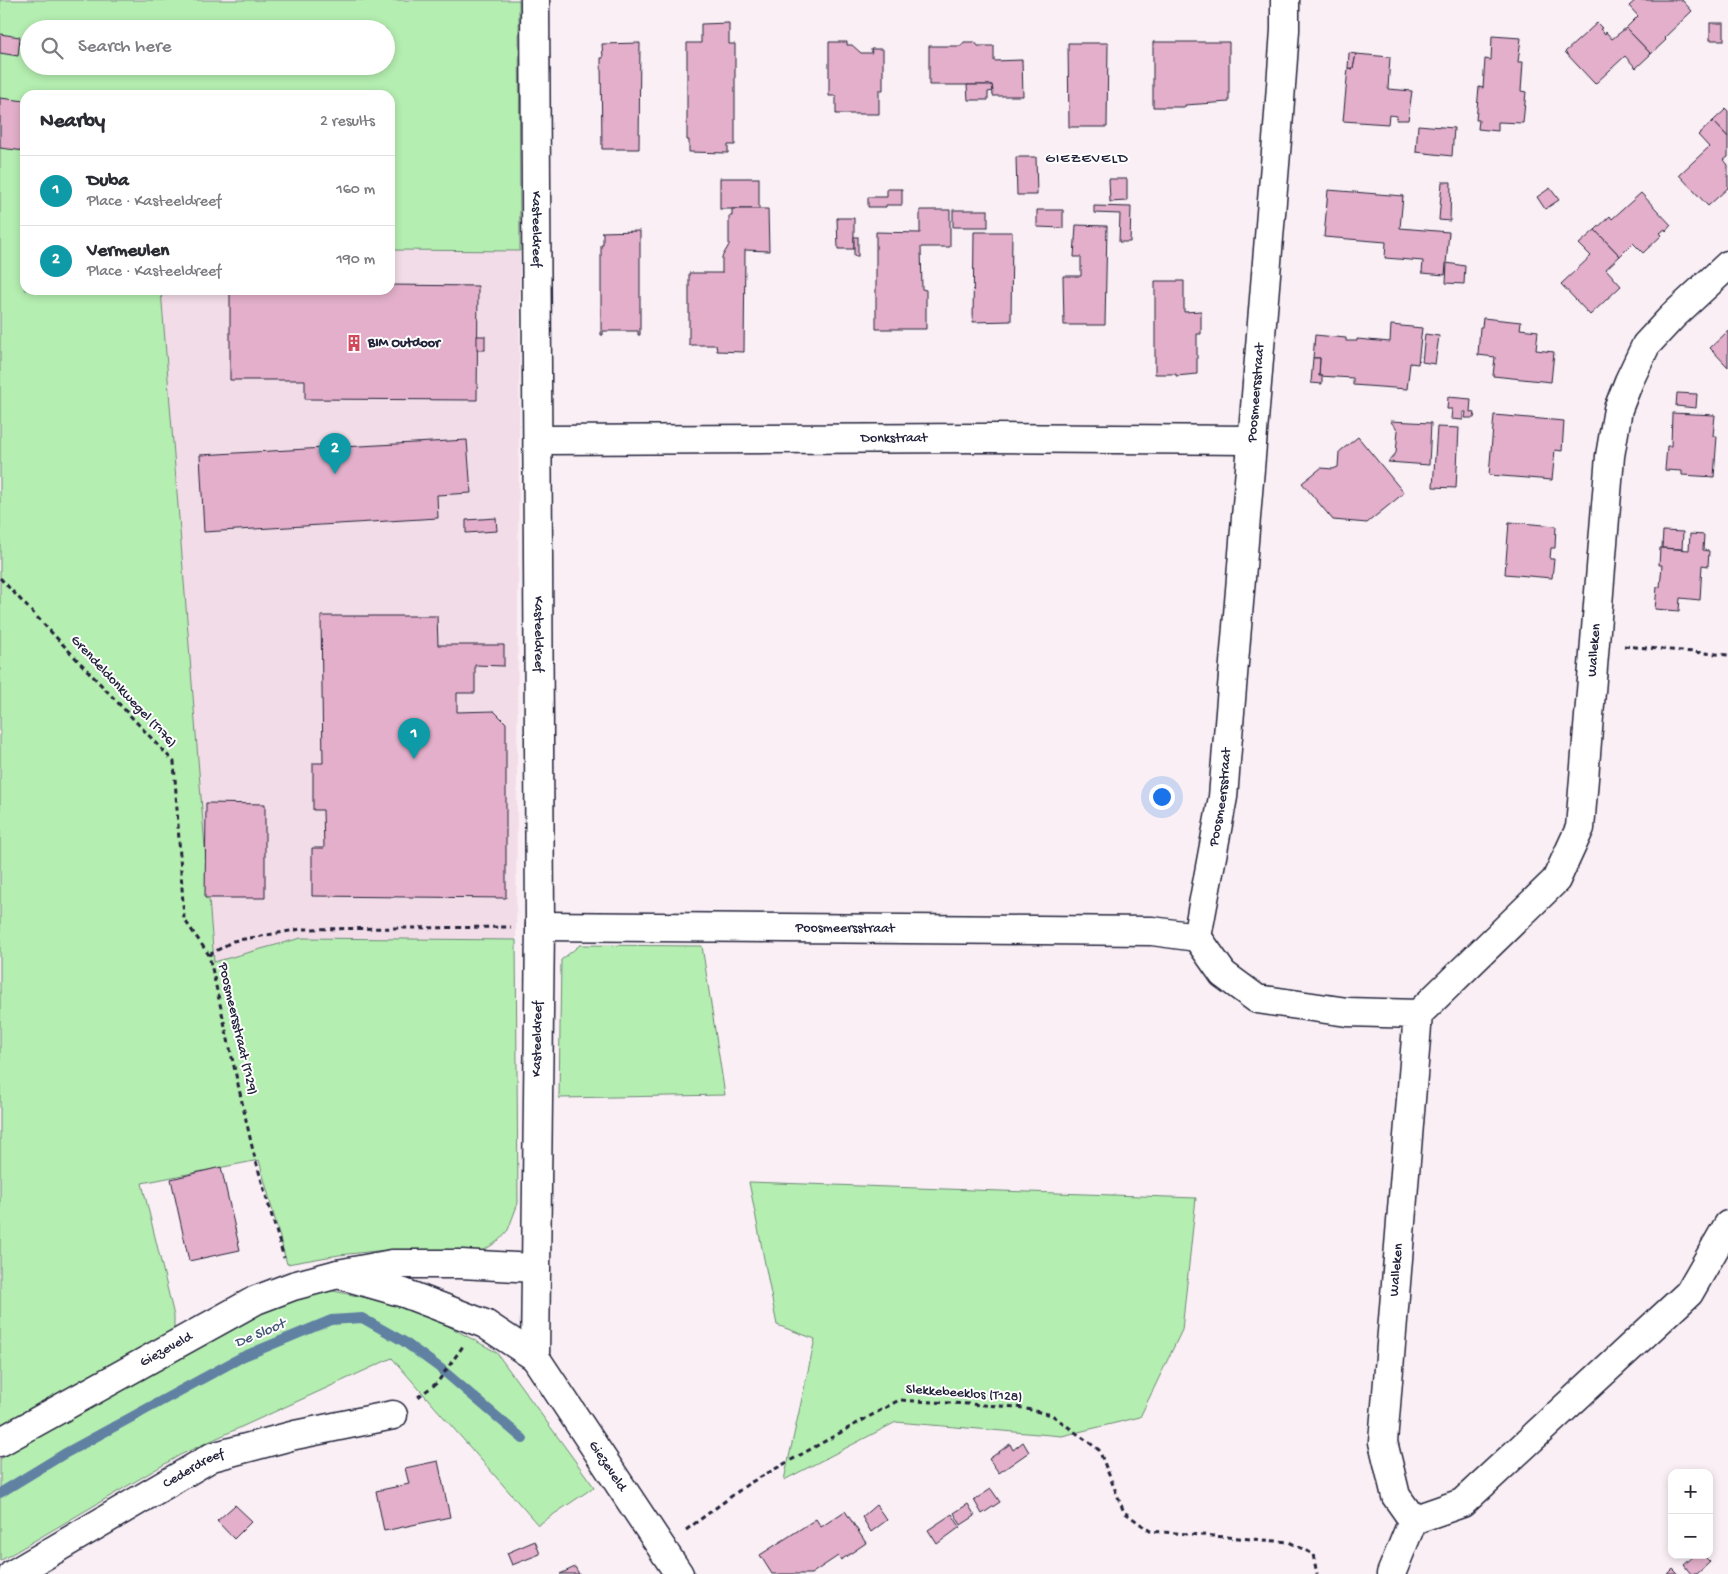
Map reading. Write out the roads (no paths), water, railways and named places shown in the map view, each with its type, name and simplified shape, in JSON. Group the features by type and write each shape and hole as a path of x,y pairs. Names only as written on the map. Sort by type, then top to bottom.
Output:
{"street":[{"name":"Kasteeldreef","path":"535,1268 540,926 536,0"},
{"name":"Poosmeersstraat","path":"540,926 1152,931 1197,937 1223,797 1279,118 1285,30 1285,0"},
{"name":"Walleken","path":"1413,1520 1396,1496 1383,1442 1418,1014 1556,880 1580,828 1610,456 1618,409 1628,381 1646,345 1673,316 1728,265"},
{"name":"Donkstraat","path":"538,440 996,438 1252,440"},
{"path":"1197,937 1223,974 1258,999 1347,1012 1418,1014"},
{"path":"1391,1574 1413,1520 1462,1504 1681,1300 1688,1293 1728,1225"},
{"name":"Giezeveld","path":"0,1442 256,1300 293,1286 338,1274 392,1264 461,1264 535,1268"},
{"path":"535,1268 535,1357"},
{"name":"Giezeveld","path":"338,1274 404,1293 485,1324 535,1357 679,1574"},
{"name":"Cederdreef","path":"13,1574 212,1457 295,1435 393,1415"}],"waterway":[{"name":"De Sloot","path":"0,1493 64,1454 242,1357 331,1320 362,1318 403,1341 440,1368 523,1439"}],"place":[{"name":"BIM Outdoor","path":"354,343"},
{"name":"Vermeulen","path":"335,474"},
{"name":"Duba","path":"414,759"}],"district":[{"name":"GIEZEVELD","path":"1087,159"}]}
